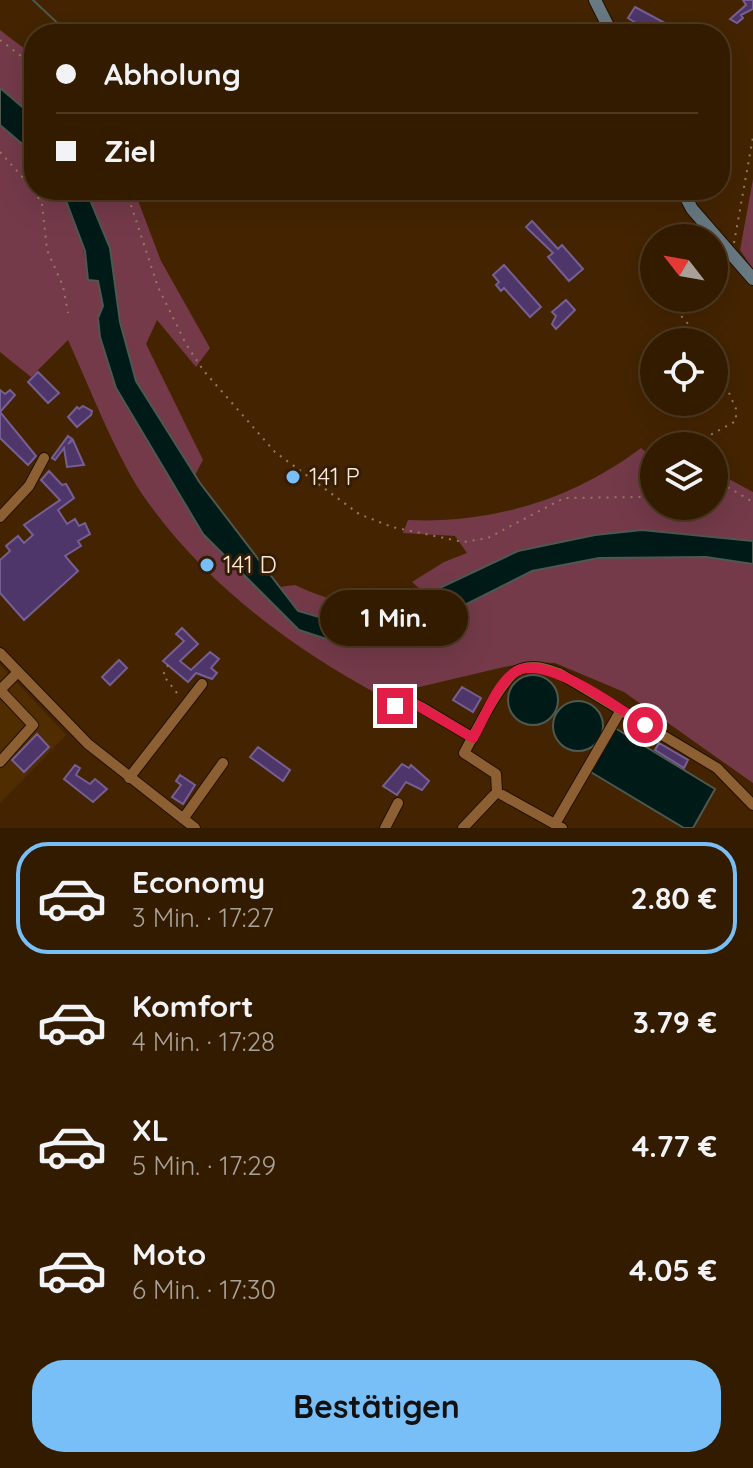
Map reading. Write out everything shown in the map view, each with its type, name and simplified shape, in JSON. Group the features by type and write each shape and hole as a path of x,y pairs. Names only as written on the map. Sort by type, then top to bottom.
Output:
{"main road":[{"path":"595,0 607,24"},
{"path":"688,200 698,216 753,279"}],"street":[{"path":"0,517 29,486 44,458"},
{"path":"0,653 75,731 129,778 195,828"},
{"path":"463,828 497,792 496,774 464,753 509,677 520,669 536,667 559,673 717,768 753,805"},
{"path":"0,762 33,725 0,690 18,672"},
{"path":"129,778 202,684"},
{"path":"395,706 413,703 473,738"},
{"path":"497,792 558,826 621,710"},
{"path":"183,819 223,763"},
{"path":"385,828 398,803"}],"path":[{"path":"0,40 24,58"},
{"path":"732,252 753,137"},
{"path":"0,152 24,179"},
{"path":"40,200 47,250 63,286 68,313"},
{"path":"129,200 158,287 186,344 203,370 275,452 359,514 392,527 463,542 488,538 564,498 640,497"},
{"path":"678,312 692,328"},
{"path":"716,432 736,421 736,409 728,390"},
{"path":"728,487 753,502"},
{"path":"168,665 163,675 182,703 178,717"}],"shaded area":[{"path":"0,30 24,48 24,108 0,88"},
{"path":"0,125 24,145 24,200 67,201 76,222 88,279 98,281 103,306 98,318 100,337 116,388 203,534 299,630 423,626 532,571 599,558 706,557 753,564 753,783 624,692 555,663 532,662 504,667 381,696 346,677 249,609 219,583 166,526 132,477 68,340 31,377 0,352"},
{"path":"753,179 753,269 740,250"},
{"path":"90,200 138,200 161,261 210,348 196,367 157,320 146,344 203,460 195,475 136,381 120,322 110,248"},
{"path":"640,449 640,520 728,520 728,479 753,492 753,541 595,535 518,551 433,592 421,590 412,582 444,562 467,553 455,536 403,533 408,520 470,518 531,505 615,466"},
{"path":"295,585 346,602 400,607 363,620 325,621 299,612 279,587"},
{"path":"0,665 66,735 0,803"}],"water":[{"path":"0,88 24,108 24,145 0,125"},
{"path":"66,200 90,200 110,248 120,322 136,381 200,483 298,611 343,624 376,618 518,551 595,535 642,530 753,541 753,564 706,557 599,558 532,571 423,626 351,647 299,630 203,534 116,388 100,337 98,318 103,306 98,281 88,280 85,251"},
{"path":"533,675 551,682 558,700 551,718 533,725 515,718 508,700 515,682"},
{"path":"578,701 596,708 603,726 596,744 578,751 560,744 553,726 560,708"},
{"path":"615,728 715,789 693,828 684,828 589,771"}],"building":[{"path":"743,0 753,0 753,9 741,15 743,18 737,23 730,19 746,5"},
{"path":"635,7 666,24 637,24 628,18"},
{"path":"532,221 558,249 562,245 583,269 569,281 548,257 553,253 526,227"},
{"path":"504,265 541,307 530,317 504,288 501,291 496,285 499,282 493,275"},
{"path":"566,300 575,310 556,329 552,324 556,316 552,312"},
{"path":"38,372 59,393 48,403 28,382"},
{"path":"0,390 5,394 10,390 15,395 0,412"},
{"path":"83,406 92,411 91,415 77,427 68,417 77,407"},
{"path":"0,412 36,456 28,465 0,438"},
{"path":"68,436 72,439 68,444 73,440 84,465 67,467 64,448 55,460 52,458"},
{"path":"49,471 62,485 66,484 74,498 58,510 67,524 75,519 79,526 85,523 90,534 78,541 81,546 65,556 78,571 24,620 0,593 0,560 10,551 6,546 18,536 24,543 33,535 24,525 60,500 41,480"},
{"path":"182,628 198,644 180,661 191,670 210,652 219,659 211,668 217,673 212,679 196,673 188,682 163,661 184,641 176,634"},
{"path":"119,660 127,668 110,685 102,677"},
{"path":"462,687 481,698 473,712 453,700"},
{"path":"37,734 49,747 24,772 12,760"},
{"path":"659,743 688,760 684,768 655,750"},
{"path":"258,747 290,770 283,781 250,757"},
{"path":"402,764 409,768 411,765 429,781 422,790 406,782 397,795 383,786"},
{"path":"75,765 80,768 76,775 90,784 95,779 107,789 93,802 64,779"},
{"path":"180,775 195,785 183,804 172,797 181,785 176,781"}],"waterway":[{"path":"33,0 58,24"}],"place":[{"name":"141 P","path":"293,477"},
{"name":"141 D","path":"207,565"}],"route":[{"path":"395,706 413,703 473,738 509,677 520,669 536,667 559,673 645,725"}]}
